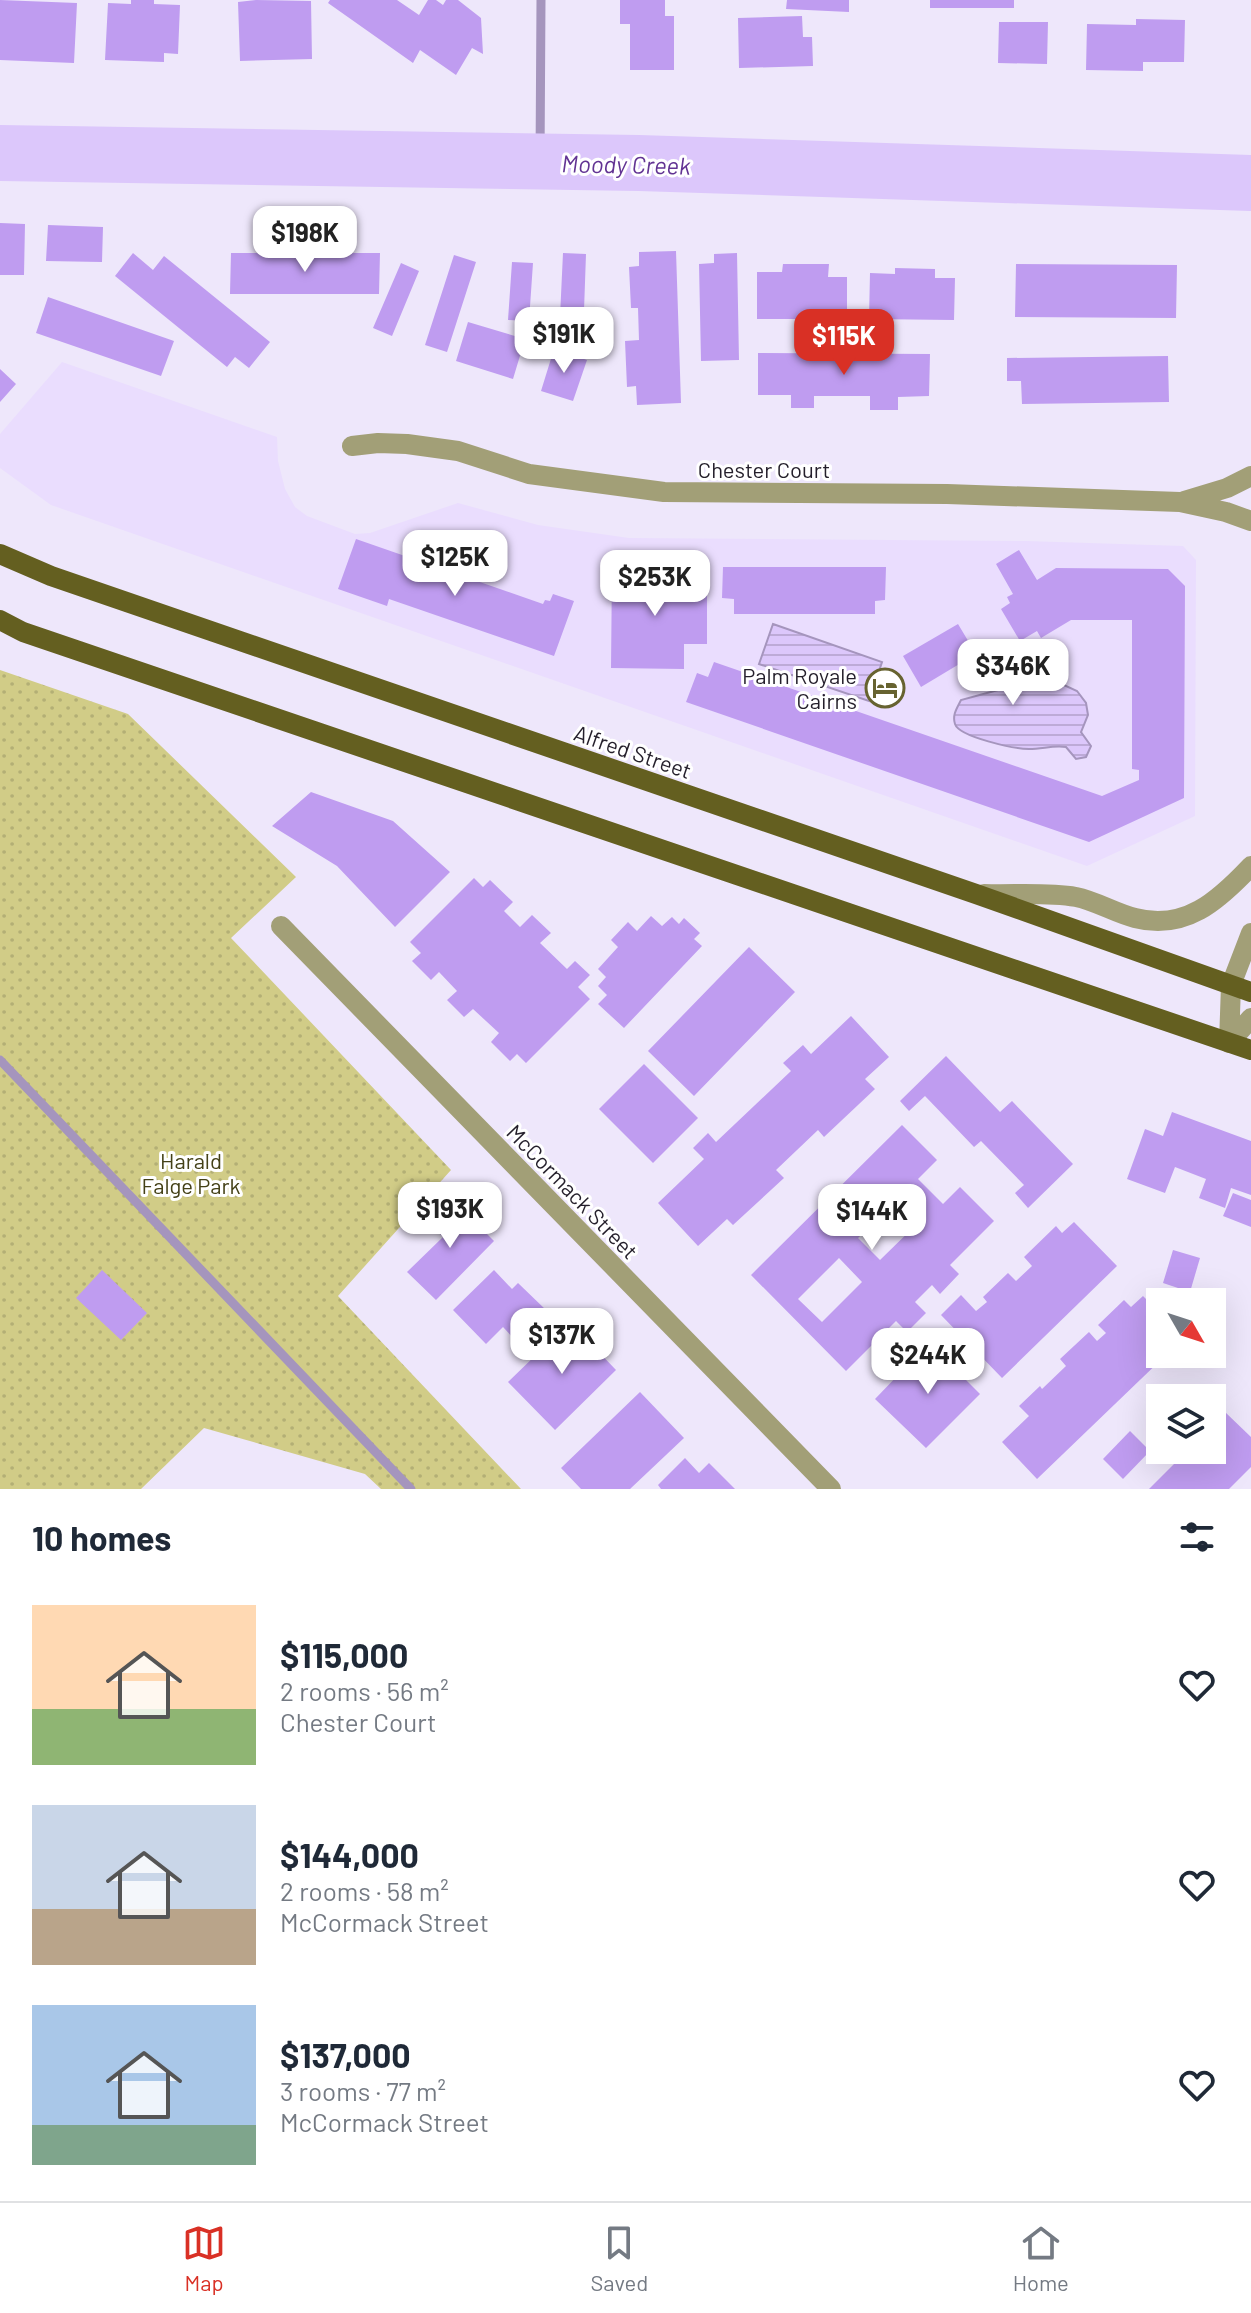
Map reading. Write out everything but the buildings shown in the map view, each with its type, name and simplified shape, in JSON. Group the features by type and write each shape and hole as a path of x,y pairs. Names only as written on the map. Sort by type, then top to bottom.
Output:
{"main road":[{"name":"Alfred Street","path":"0,554 81,586 976,894 1251,992"},
{"path":"0,620 23,632 1251,1050"}],"street":[{"name":"Chester Court","path":"352,446 378,443 433,447 458,451 529,474 664,492 947,494 1180,502"},
{"path":"1180,502 1227,488 1251,476"},
{"path":"1180,502 1251,521"},
{"path":"976,894 1077,897 1134,918 1178,921 1219,896 1251,866"},
{"name":"McCormack Street","path":"281,926 831,1489"},
{"path":"1229,1043 1231,985 1251,933"},
{"path":"1229,1043 1251,1018"}],"shaded area":[{"name":"Palm Royale Cairns","path":"62,362 277,437 278,461 285,489 295,507 307,516 355,534 370,533 458,503 538,525 629,538 1026,541 1183,546 1196,560 1195,816 1087,866 51,505 0,468 0,434"},
{"path":"773,624 882,662 869,701 759,664"},
{"path":"1038,673 1044,688 1064,685 1077,691 1086,703 1088,715 1081,732 1091,746 1086,757 1076,759 1066,747 1029,749 1000,745 976,738 955,724 961,700 998,690"}],"green space":[{"name":"Harald Falge Park","path":"0,670 128,714 296,877 231,938 451,1170 338,1296 521,1489 381,1489 365,1474 204,1428 141,1489 0,1489"}],"waterway":[{"path":"540,163 541,0"},
{"name":"Moody Creek","path":"0,153 639,163 1251,183"},
{"path":"0,1060 411,1489"}],"place":[{"name":"Palm Royale Cairns","path":"885,688"}]}
